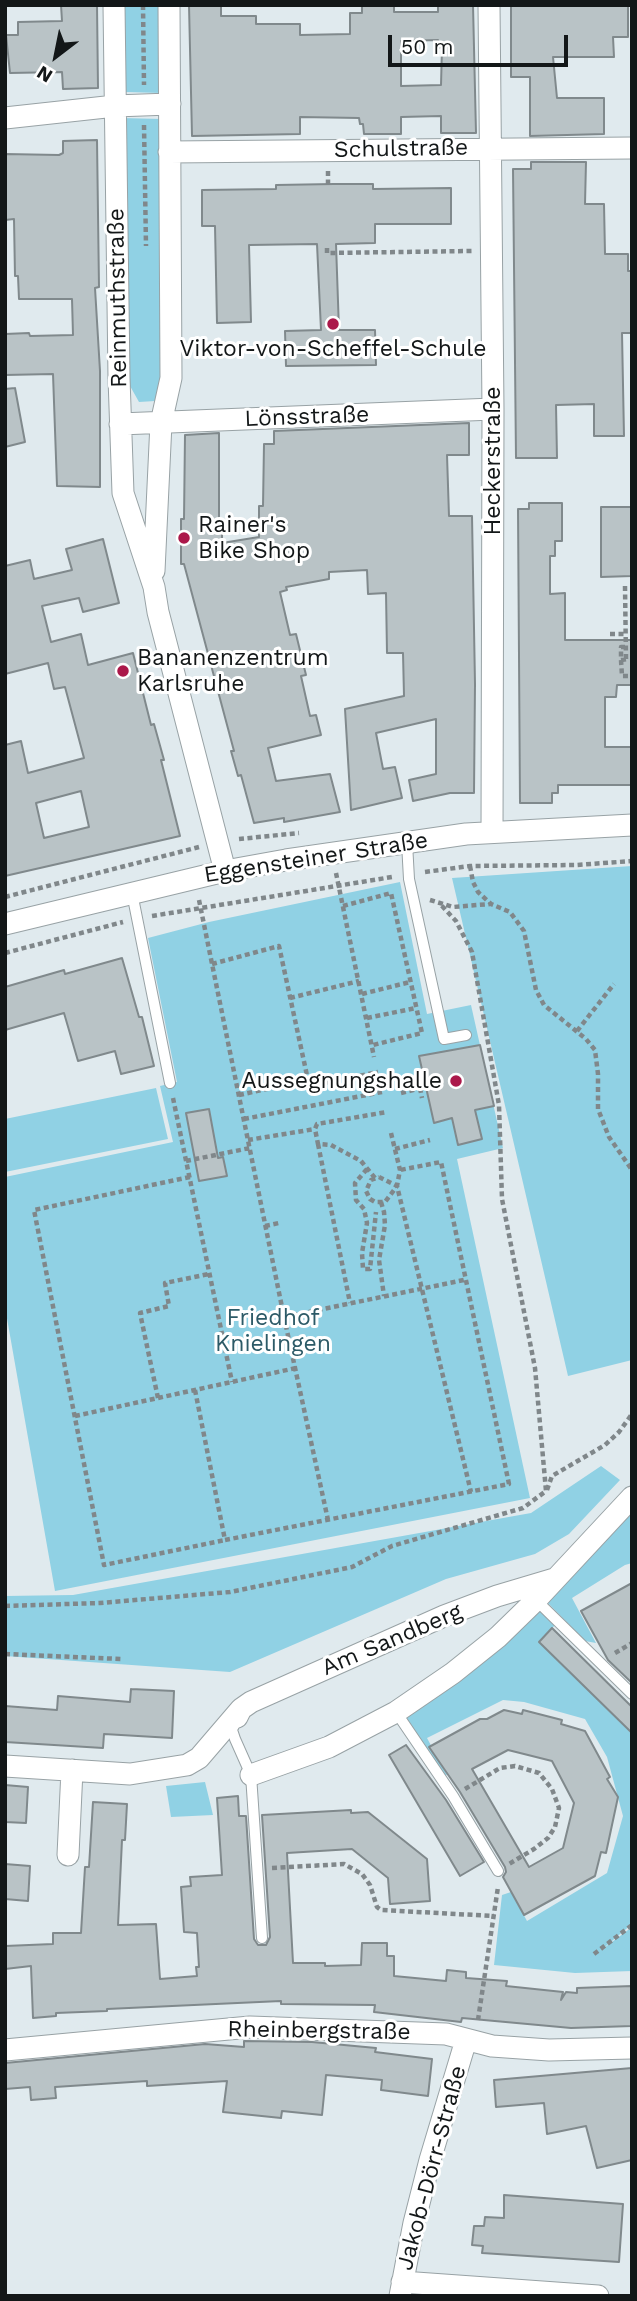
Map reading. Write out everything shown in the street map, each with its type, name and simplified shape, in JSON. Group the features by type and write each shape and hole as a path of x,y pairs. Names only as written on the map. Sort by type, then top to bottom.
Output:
{"street":[{"name":"Reinmuthstraße","path":"114,5 123,494 153,587 225,871"},
{"name":"Reinmuthstraße","path":"153,587 160,422 171,377 169,5"},
{"name":"Heckerstraße","path":"489,5 493,409 492,832"},
{"path":"5,118 115,106 170,104"},
{"name":"Schulstraße","path":"169,152 632,148"},
{"name":"Lönsstraße","path":"120,424 493,409"},
{"name":"Eggensteiner Straße","path":"5,923 225,871 332,854 492,832 632,825"},
{"name":"Am Sandberg","path":"251,1775 329,1747 397,1712 453,1674 537,1600 632,1497"},
{"name":"Am Sandberg","path":"239,1713 310,1675 444,1616 497,1596 556,1579"},
{"path":"5,1766 130,1774 187,1765 199,1758 239,1713"},
{"path":"68,1855 72,1770"},
{"name":"Rheinbergstraße","path":"5,2050 250,2027 446,2034 470,2041 549,2050 632,2048"},
{"name":"Jakob-Dörr-Straße","path":"401,2289 430,2160 470,2041"},
{"path":"401,2289 598,2296"}],"lane":[{"path":"407,843 409,876 444,1039 466,1035"},
{"path":"132,893 170,1083"},
{"path":"537,1600 632,1694"},
{"path":"397,1712 453,1796 498,1871"},
{"path":"239,1713 232,1730 251,1775 262,1938"}],"path":[{"path":"328,173 328,184"},
{"path":"117,182 169,183"},
{"path":"327,248 327,253 491,249"},
{"path":"625,586 627,648 622,676 630,676"},
{"path":"610,634 627,634 627,659 623,659"},
{"path":"332,854 374,1057"},
{"path":"5,953 139,918 339,885 470,866 632,861"},
{"path":"470,866 478,892 491,904 510,912 524,931 536,990 544,1004 595,1050 598,1109 609,1137 632,1170"},
{"path":"409,876 421,894 441,905 456,921 472,952 499,1105 502,1199 535,1368 547,1491"},
{"path":"194,878 328,1520"},
{"path":"343,906 391,893 422,1033 373,1045"},
{"path":"441,905 453,907 491,904"},
{"path":"212,964 279,946 311,1086 378,1072"},
{"path":"290,998 359,981"},
{"path":"362,994 410,982"},
{"path":"577,1031 614,984"},
{"path":"367,1018 416,1008"},
{"path":"239,1095 308,1080"},
{"path":"170,1083 232,1382"},
{"path":"401,1093 423,1088 422,1098"},
{"path":"244,1119 382,1092"},
{"path":"350,1303 315,1129 317,1124 387,1112"},
{"path":"248,1140 315,1129"},
{"path":"391,1133 400,1170 397,1186 389,1199 381,1202 370,1199 366,1191 374,1178 383,1177 397,1186 471,1492"},
{"path":"395,1149 430,1140"},
{"path":"318,1144 331,1145 361,1161 374,1178"},
{"path":"186,1160 250,1148"},
{"path":"190,1177 34,1210 104,1565 509,1484 441,1161 400,1170"},
{"path":"368,1169 355,1183 356,1200 364,1209 368,1223 362,1253 363,1269 379,1269"},
{"path":"381,1202 384,1212 384,1241 379,1269 384,1296"},
{"path":"364,1209 384,1212"},
{"path":"370,1269 376,1212"},
{"path":"265,1226 279,1223"},
{"path":"158,1398 140,1313 169,1306 165,1283 209,1274"},
{"path":"284,1317 464,1280"},
{"path":"75,1416 296,1368"},
{"path":"195,1390 225,1540"},
{"path":"5,1606 100,1602 230,1591 352,1567 392,1546 523,1508 547,1491 552,1476 605,1445 632,1414"},
{"path":"5,1654 121,1659"},
{"path":"453,1796 500,1768 515,1766 539,1773 552,1789 559,1808 555,1827 548,1838 498,1871 494,1916 470,2041"},
{"path":"256,1869 344,1864 362,1874 370,1885 377,1907 381,1910 494,1916"},
{"path":"594,1954 632,1925"}],"green space":[{"path":"124,5 161,5 162,93 126,92"},
{"path":"121,118 162,119 168,376 155,401 139,402 125,377"},
{"path":"632,866 632,1360 568,1376 452,878"},
{"name":"Friedhof Knielingen","path":"400,882 427,1014 471,1005 503,1148 457,1159 530,1498 55,1591 5,1307 5,1177 173,1142 160,1086 177,1082 148,938 209,922"},
{"path":"156,1088 168,1139 5,1172 5,1119"},
{"path":"601,1466 620,1480 569,1534 535,1554 446,1579 230,1672 5,1656 5,1596 73,1595 531,1513"},
{"path":"632,1508 632,1563 572,1598 596,1643 585,1641 546,1601"},
{"path":"537,1605 556,1624 539,1642 632,1733 632,1924 600,1951 632,1927 632,1971 575,1973 494,1965 502,1895 511,1892 527,1921 607,1873 623,1816 607,1757 585,1719 524,1702 503,1700 427,1738 447,1775 441,1775 405,1715"},
{"path":"205,1782 213,1815 171,1817 166,1786"}],"building":[{"path":"61,5 97,5 98,88 63,89 62,72 10,73 6,35 18,35 18,22 62,21"},
{"path":"189,5 221,5 221,16 256,16 256,24 300,24 300,35 350,34 350,13 362,13 362,5 394,5 394,12 438,12 438,5 473,5 476,133 441,133 441,116 401,117 401,134 364,134 359,118 300,117 300,134 192,136","holes":["438,40 438,48 442,47 441,85 401,86 401,41"]},
{"path":"511,5 628,5 628,37 613,37 614,57 553,57 557,98 604,98 604,134 530,136 530,77 511,77"},
{"path":"97,140 99,287 95,288 100,371 100,487 57,486 53,374 5,375 5,334 73,335 72,299 19,299 18,276 15,276 14,219 5,220 5,154 59,155 63,153 63,141"},
{"path":"531,162 586,162 585,204 604,204 605,254 628,254 628,271 631,271 632,333 622,333 624,436 594,436 594,404 556,405 557,458 516,458 513,169 531,169"},
{"path":"373,184 373,189 451,188 451,224 375,224 375,243 336,244 339,330 375,330 376,365 286,366 285,331 321,330 317,244 249,245 251,322 217,323 215,226 202,226 202,190 276,189 276,185"},
{"path":"15,388 25,442 5,447 5,389"},
{"path":"469,423 469,455 447,455 449,516 472,516 474,793 450,793 413,801 409,780 436,774 436,719 376,733 383,769 395,767 402,798 351,810 345,709 404,696 403,653 387,653 386,593 368,594 367,570 329,572 329,579 286,587 287,590 280,592 290,635 296,634 306,675 301,676 310,716 316,715 321,735 268,748 276,781 330,774 340,812 284,822 284,818 254,823 241,775 238,776 231,751 234,751 184,564 181,564 185,435 219,433 219,519 222,520 222,543 259,537 259,506 263,506 264,444 274,444 274,431"},
{"path":"529,503 562,503 562,541 555,541 555,556 550,556 550,594 565,593 565,640 632,640 632,685 617,685 616,697 605,697 605,747 632,747 632,785 558,785 558,793 552,793 552,803 520,803 518,509 529,509"},
{"path":"601,507 632,507 632,576 601,577"},
{"path":"103,539 119,603 83,612 79,598 42,606 51,642 81,634 88,665 133,653 151,725 154,724 164,760 161,760 180,836 5,876 5,745 21,741 28,773 84,758 65,687 54,689 48,663 5,674 5,566 30,560 34,579 72,570 66,549","holes":["81,791 89,827 44,838 36,803"]},
{"path":"122,958 139,1017 142,1017 154,1066 121,1074 115,1051 78,1061 64,1013 5,1030 5,987 64,970 65,974"},
{"name":"Aussegnungshalle","path":"480,1045 494,1106 475,1110 482,1139 458,1145 452,1118 434,1123 419,1056"},
{"path":"209,1109 218,1158 223,1157 227,1176 199,1181 186,1113"},
{"path":"632,1583 632,1683 608,1660 581,1611"},
{"path":"552,1628 632,1707 632,1733 539,1642"},
{"path":"131,1689 174,1691 172,1738 104,1734 103,1748 5,1742 5,1706 57,1710 58,1696 130,1702"},
{"path":"504,1710 522,1714 523,1710 562,1720 561,1724 585,1731 618,1797 606,1853 601,1852 595,1876 524,1915 503,1877 505,1867 460,1792 429,1747 480,1719 487,1719","holes":["508,1750 552,1761 574,1803 563,1848 529,1867 472,1769"]},
{"path":"406,1745 446,1800 484,1862 460,1876 389,1755"},
{"path":"5,1785 28,1787 26,1823 5,1822"},
{"path":"238,1796 239,1816 246,1816 254,1939 258,1945 266,1945 270,1937 262,1815 351,1810 351,1813 368,1812 427,1859 430,1901 390,1904 388,1878 352,1849 287,1853 293,1963 361,1965 362,1943 387,1943 387,1956 394,1956 394,1976 446,1981 447,1970 466,1972 466,1978 507,1981 506,1986 563,1992 561,2000 566,1992 577,1993 577,1988 632,1986 632,2026 571,2028 462,2018 461,2022 374,2012 375,2005 281,2004 281,2001 107,2009 56,2013 56,2016 33,2018 31,1966 5,1969 5,1946 53,1944 53,1933 81,1933 93,1802 127,1804 125,1840 122,1840 118,1925 156,1924 160,1979 197,1976 197,1933 184,1932 181,1887 191,1886 190,1877 222,1875 217,1798"},
{"path":"5,1864 30,1866 28,1901 5,1899"},
{"path":"244,2041 312,2042 376,2048 375,2052 432,2059 428,2096 381,2090 382,2080 326,2075 322,2115 282,2111 281,2118 223,2112 227,2081 147,2086 147,2081 55,2087 56,2098 31,2100 30,2087 5,2089 5,2063 205,2044 244,2047"},
{"path":"632,2068 632,2160 597,2168 586,2126 547,2134 544,2103 496,2107 494,2080"},
{"path":"504,2195 623,2204 619,2262 482,2253 483,2246 472,2245 474,2226 484,2226 485,2217 504,2218"}],"place":[{"name":"Viktor-von-Scheffel-Schule","path":"333,324"},
{"name":"Rainer's Bike Shop","path":"184,538"},
{"name":"Bananenzentrum Karlsruhe","path":"123,671"},
{"name":"Aussegnungshalle","path":"456,1081"}]}
